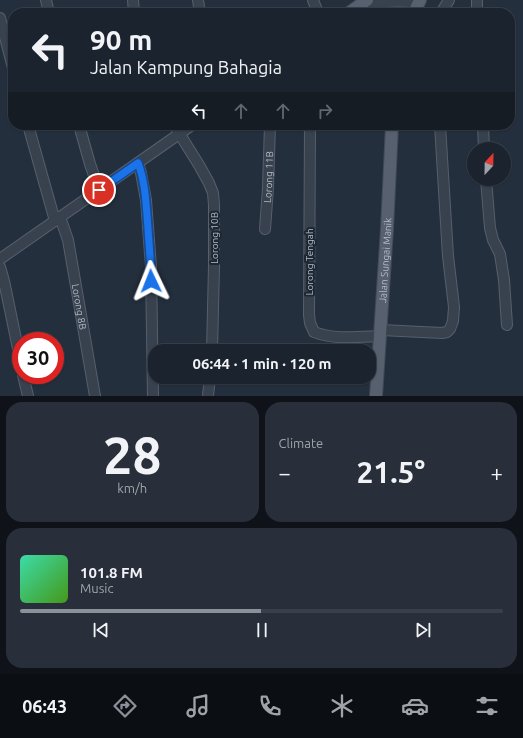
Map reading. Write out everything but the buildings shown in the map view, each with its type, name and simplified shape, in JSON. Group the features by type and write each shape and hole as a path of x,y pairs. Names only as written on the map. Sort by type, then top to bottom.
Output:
{"main road":[{"path":"357,8 367,0"},
{"name":"Jalan Sungai Manik","path":"376,396 392,130"}],"street":[{"path":"362,8 372,4 388,1 403,1 417,5"},
{"path":"0,18 8,49"},
{"name":"Lorong 8B","path":"30,130 57,219 68,240 95,396"},
{"path":"80,130 99,190"},
{"name":"Lorong 10B","path":"177,130 209,183 213,193 214,266 212,344"},
{"path":"0,259 185,130"},
{"name":"Lorong 11B","path":"265,229 270,130"},
{"name":"Lorong Tengah","path":"310,130 310,323 314,332 322,335 343,337 380,333 442,333 447,332 450,329 453,321 454,307 448,256 440,130"},
{"path":"483,130 484,142"},
{"path":"138,163 142,173 146,200 151,267 153,396"},
{"path":"487,186 490,228 493,240 500,254 504,280 506,325"},
{"path":"0,267 15,332"},
{"path":"25,384 28,396"},
{"path":"208,396 209,384"}],"route":[{"path":"99,190 138,163 142,173 146,200 151,281"}]}
